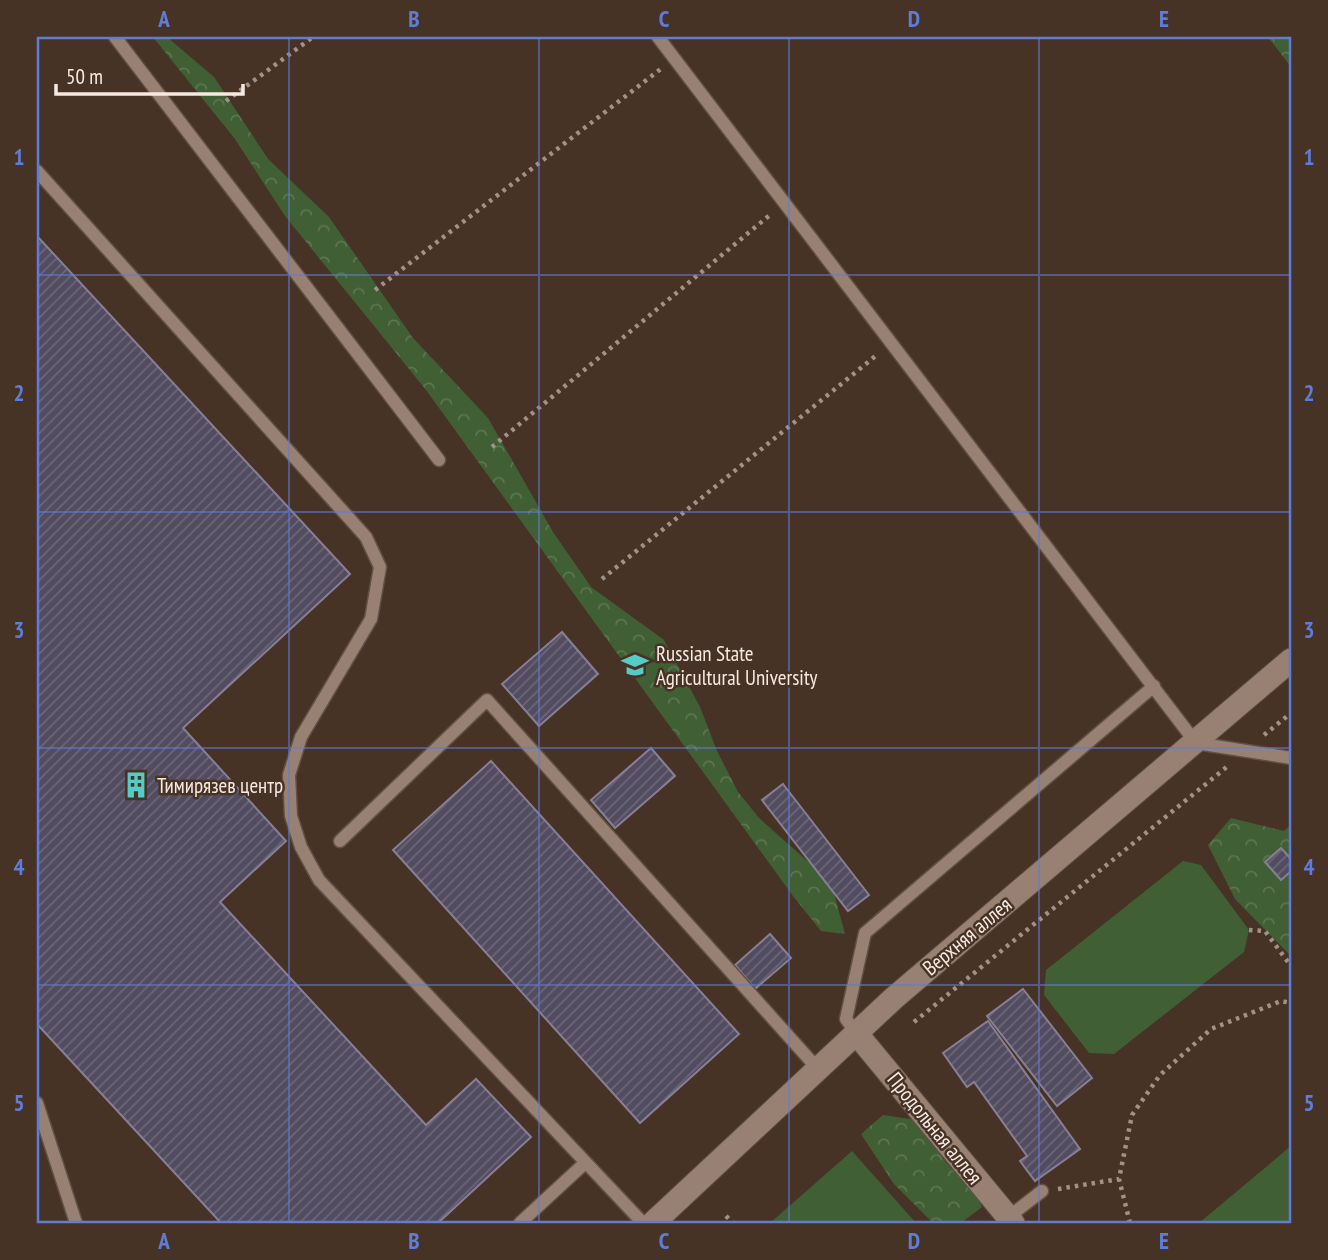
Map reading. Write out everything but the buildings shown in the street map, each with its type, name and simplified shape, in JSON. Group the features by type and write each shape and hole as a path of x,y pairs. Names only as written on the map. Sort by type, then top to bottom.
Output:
{"street":[{"name":"Верхняя аллея","path":"653,1223 894,998 1291,660"},
{"name":"Продольная аллея","path":"856,1033 1008,1221"}],"lane":[{"path":"116,37 439,460"},
{"path":"658,37 1196,743 1291,758"},
{"path":"37,171 366,537 380,567 371,619 301,737 289,775 291,816 302,848 318,880 643,1223"},
{"path":"856,1033 846,1019 866,933 1154,686"},
{"path":"340,841 487,700 818,1069"},
{"path":"37,1103 76,1223"},
{"path":"520,1223 585,1163"},
{"path":"1008,1221 1042,1191"}],"path":[{"path":"226,101 313,37"},
{"path":"375,290 675,59"},
{"path":"492,447 785,203"},
{"path":"602,579 892,343"},
{"path":"914,1022 1291,713"},
{"path":"1249,930 1265,930 1291,966"},
{"path":"1130,1223 1119,1179 1132,1115 1160,1075 1211,1029 1281,1000 1291,1003"},
{"path":"1042,1191 1119,1179"},
{"path":"726,1216 733,1223"}],"green space":[{"path":"153,37 167,37 214,77 268,159 329,217 413,338 488,418 553,532 591,587 664,640 700,707 717,751 738,792 760,819 831,882 845,934 821,931 793,896 426,390 285,216 235,139"},
{"path":"1268,37 1291,37 1291,67"},
{"path":"1231,818 1284,831 1291,825 1291,956 1235,899 1208,845"},
{"path":"1183,861 1201,865 1249,930 1244,952 1114,1054 1089,1053 1044,995 1046,970"},
{"path":"883,1115 917,1120 945,1161 978,1197 982,1207 961,1223 933,1223 894,1184 861,1134"},
{"path":"1291,1146 1291,1223 1199,1223"},
{"path":"852,1151 916,1223 770,1223"}],"place":[{"name":"Russian State Agricultural University","path":"635,665"},
{"name":"Тимирязев центр","path":"136,785"}]}
